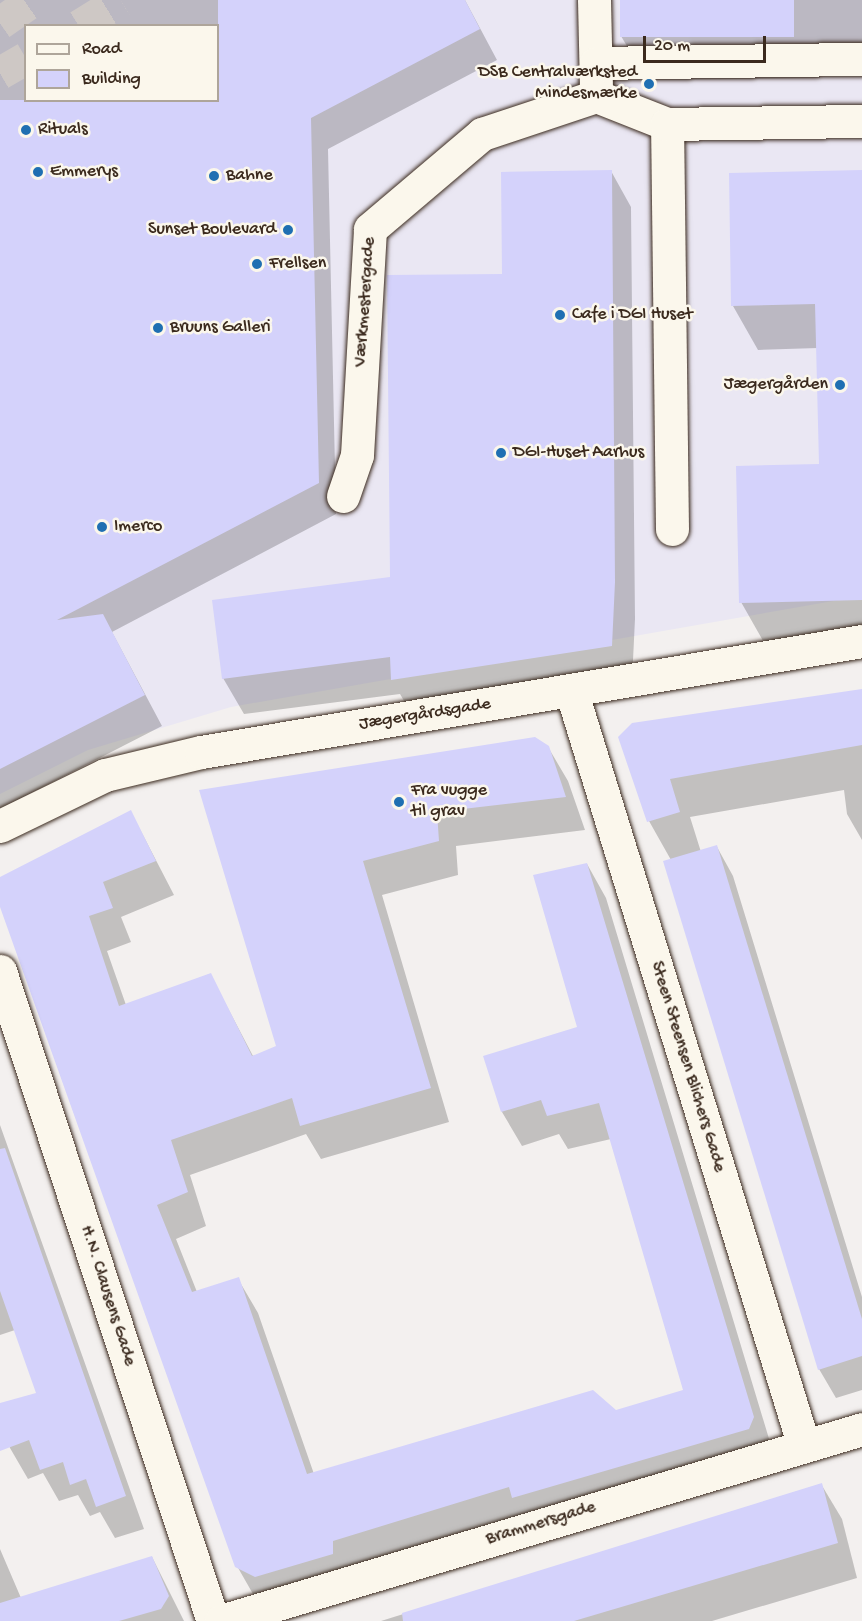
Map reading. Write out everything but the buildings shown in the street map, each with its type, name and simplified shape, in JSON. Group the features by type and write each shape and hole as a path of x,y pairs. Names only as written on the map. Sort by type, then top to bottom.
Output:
{"street":[{"path":"594,0 596,96 667,124 862,121"},
{"path":"596,63 862,59"},
{"name":"Værkmestergade","path":"343,496 357,455 370,230 482,134 596,96"},
{"path":"667,124 672,529"},
{"name":"Jægergårdsgade","path":"0,826 105,775 201,752 862,640"},
{"name":"Steen Steensen Blichers Gade","path":"571,690 803,1443"},
{"name":"H.N. Clausens Gade","path":"0,971 213,1621"},
{"name":"Brammersgade","path":"221,1621 803,1443 862,1429"}],"shaded area":[{"path":"0,0 862,0 862,596 231,707 88,750 0,794"}],"tunnel":[{"path":"0,23 33,0"},
{"path":"82,24 121,0"},
{"path":"0,73 24,59"}],"place":[{"name":"DSB Centralværksted Mindesmærke","path":"649,84"},
{"name":"Rituals","path":"26,130"},
{"name":"Emmerys","path":"38,172"},
{"name":"Bahne","path":"214,176"},
{"name":"Sunset Boulevard","path":"288,230"},
{"name":"Frellsen","path":"257,264"},
{"name":"Cafe i DGI Huset","path":"560,315"},
{"name":"Bruuns Galleri","path":"158,328"},
{"name":"Jægergården","path":"840,385"},
{"name":"DGI-Huset Aarhus","path":"501,453"},
{"name":"Imerco","path":"102,527"},
{"name":"Fra vugge til grav","path":"399,802"}]}
